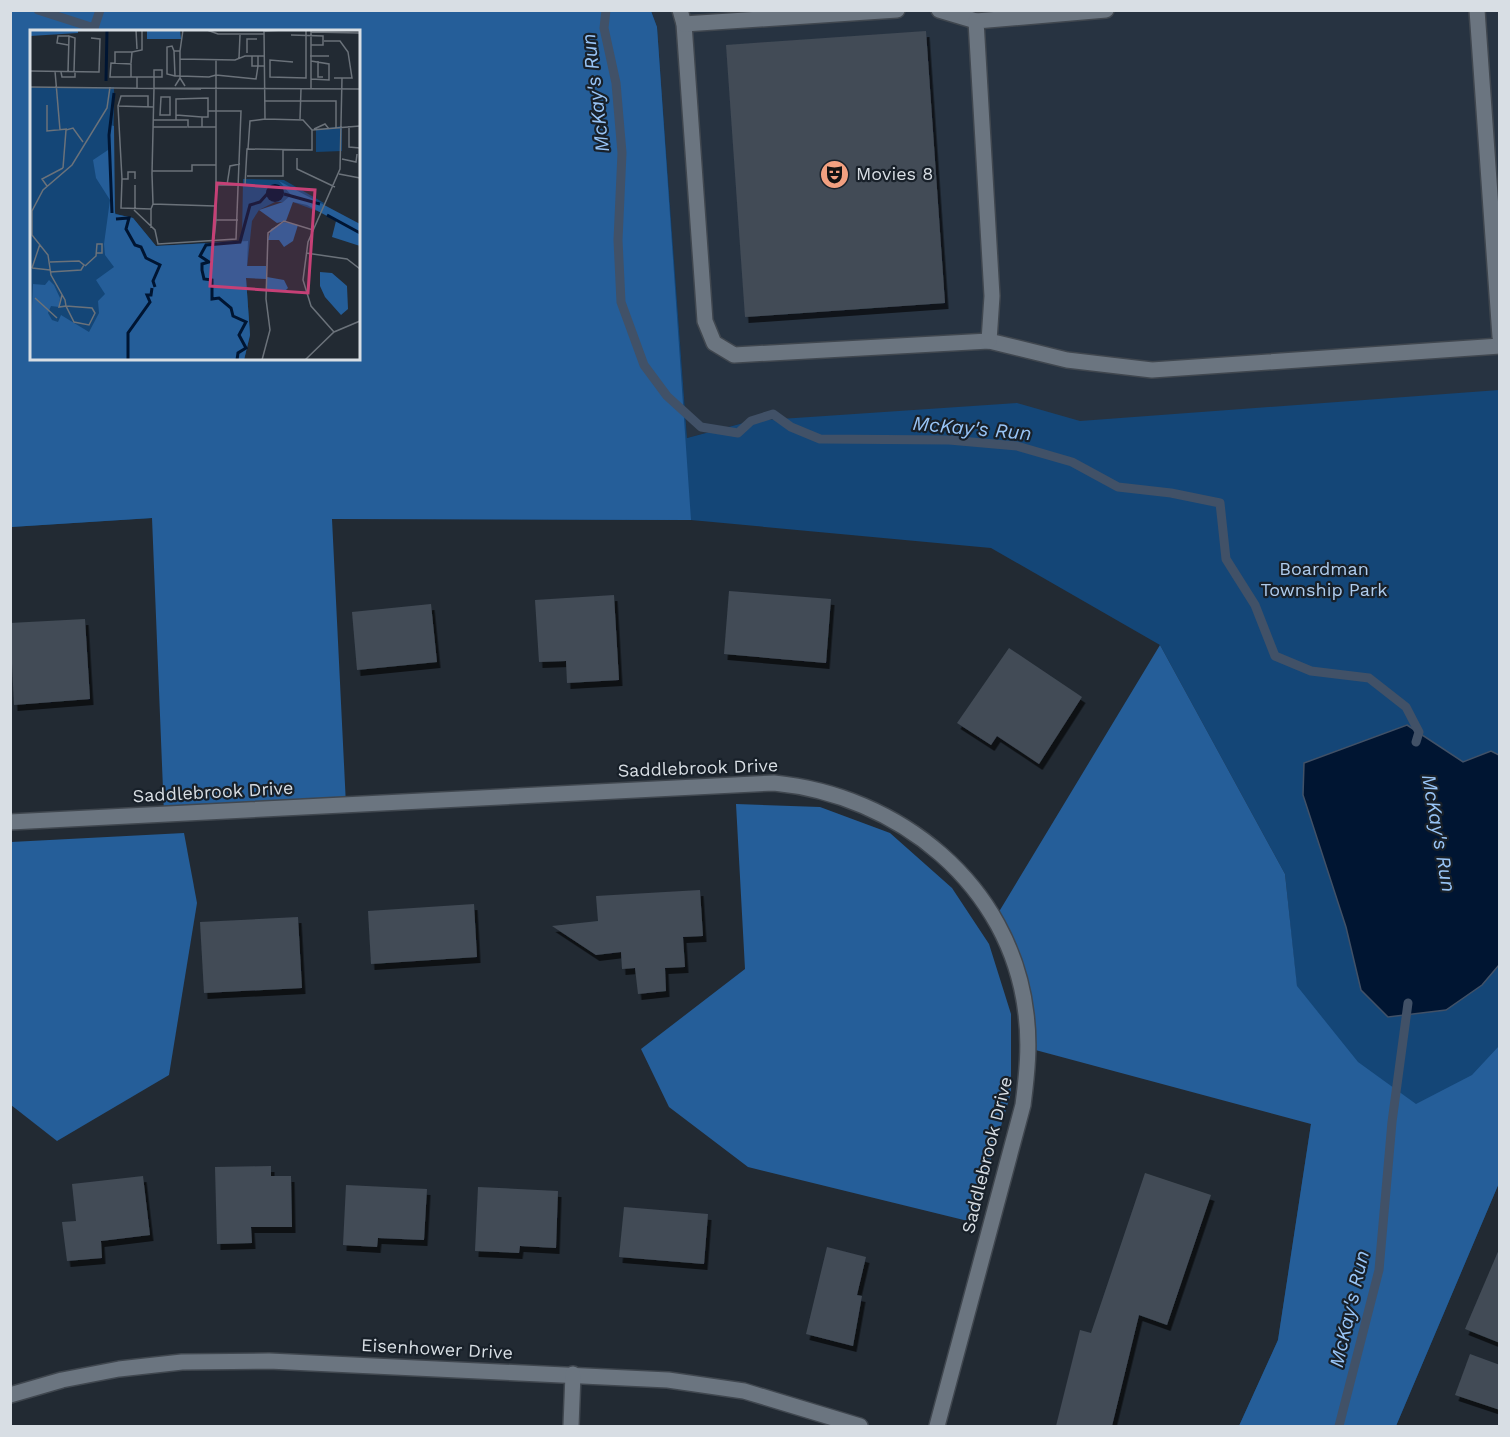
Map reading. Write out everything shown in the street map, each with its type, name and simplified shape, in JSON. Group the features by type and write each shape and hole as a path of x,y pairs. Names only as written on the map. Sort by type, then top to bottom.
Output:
{"street":[{"path":"897,10 682,17 705,321 714,343 734,355 989,341 1067,360 1152,370 1500,346"},
{"path":"939,10 976,21 1106,10"},
{"path":"1477,10 1493,158 1500,338"},
{"path":"976,21 993,296 989,341"},
{"name":"Saddlebrook Drive","path":"10,822 774,783 834,794 878,810 922,837 964,877 994,920 1019,979 1026,1013 1029,1059 1023,1105 937,1426"},
{"name":"Eisenhower Drive","path":"10,1395 62,1380 119,1369 182,1362 269,1361 573,1374 714,1385 767,1398 860,1426"},
{"path":"571,1426 573,1374"}],"shaded area":[{"path":"11,11 651,11 657,27 691,520 332,519 346,805 164,814 152,518 11,527"},
{"path":"651,11 1499,11 1499,458 751,421 687,438 657,27"},
{"path":"1160,645 1285,874 1297,986 1358,1062 1416,1104 1472,1075 1499,1046 1499,1183 1396,1426 1239,1426 1278,1340 1311,1124 1028,1048 1026,1013 994,920"},
{"path":"736,804 820,807 890,833 952,888 989,944 1011,1014 1011,1093 972,1222 748,1167 669,1107 641,1049 745,969"},
{"path":"184,833 197,903 169,1075 57,1141 11,1105 11,842"}],"green space":[{"name":"Boardman Township Park","path":"11,11 651,11 657,27 687,438 751,421 1017,403 1080,421 1499,390 1499,1183 1396,1426 1239,1426 1278,1340 1311,1124 1285,874 1160,645 991,548 691,520 152,518 11,527"}],"water":[{"path":"1407,725 1463,762 1491,751 1499,755 1499,965 1482,985 1446,1010 1388,1017 1361,990 1346,927 1303,795 1304,763"}],"building":[{"name":"Movies 8","path":"926,31 945,303 745,317 726,45"},
{"path":"729,591 831,599 826,663 724,654"},
{"path":"614,595 619,680 567,683 566,661 539,662 535,600"},
{"path":"431,604 437,662 357,670 352,612"},
{"path":"85,619 90,699 14,705 10,623"},
{"path":"1009,648 1082,697 1039,764 997,736 991,745 957,723"},
{"path":"700,890 703,936 683,937 685,967 665,968 666,991 638,994 635,968 622,969 621,952 596,955 552,926 598,921 596,896"},
{"path":"474,904 477,957 371,964 368,911"},
{"path":"298,917 302,988 204,993 200,922"},
{"path":"271,1166 271,1176 291,1176 292,1227 251,1227 252,1243 217,1244 215,1167"},
{"path":"1145,1173 1211,1195 1167,1325 1139,1315 1112,1426 1056,1426 1080,1330 1091,1333"},
{"path":"143,1176 150,1235 101,1241 102,1258 67,1261 62,1222 76,1221 72,1184"},
{"path":"346,1185 427,1189 424,1240 378,1238 377,1247 343,1245"},
{"path":"478,1187 558,1191 556,1248 520,1246 519,1253 475,1251"},
{"path":"624,1207 708,1214 704,1264 619,1257"},
{"path":"827,1247 866,1257 857,1295 862,1296 853,1346 806,1334"},
{"path":"1500,1247 1500,1343 1465,1329"},
{"path":"1470,1354 1500,1365 1500,1410 1455,1395"}],"waterway":[{"name":"McKay's Run","path":"38,10 94,28 100,10"},
{"name":"McKay's Run","path":"606,10 604,28 616,83 622,153 618,240 621,302 644,365 667,396 701,427 738,433 751,421 773,414 791,427 820,439 949,440 1017,446 1072,462 1118,487 1171,493 1220,503 1226,559 1255,605 1275,656 1311,671 1369,678 1406,707 1419,732 1416,742"},
{"name":"McKay's Run","path":"1339,1426 1379,1270 1392,1122 1408,1003"}],"place":[{"name":"Movies 8","path":"835,174"}]}
